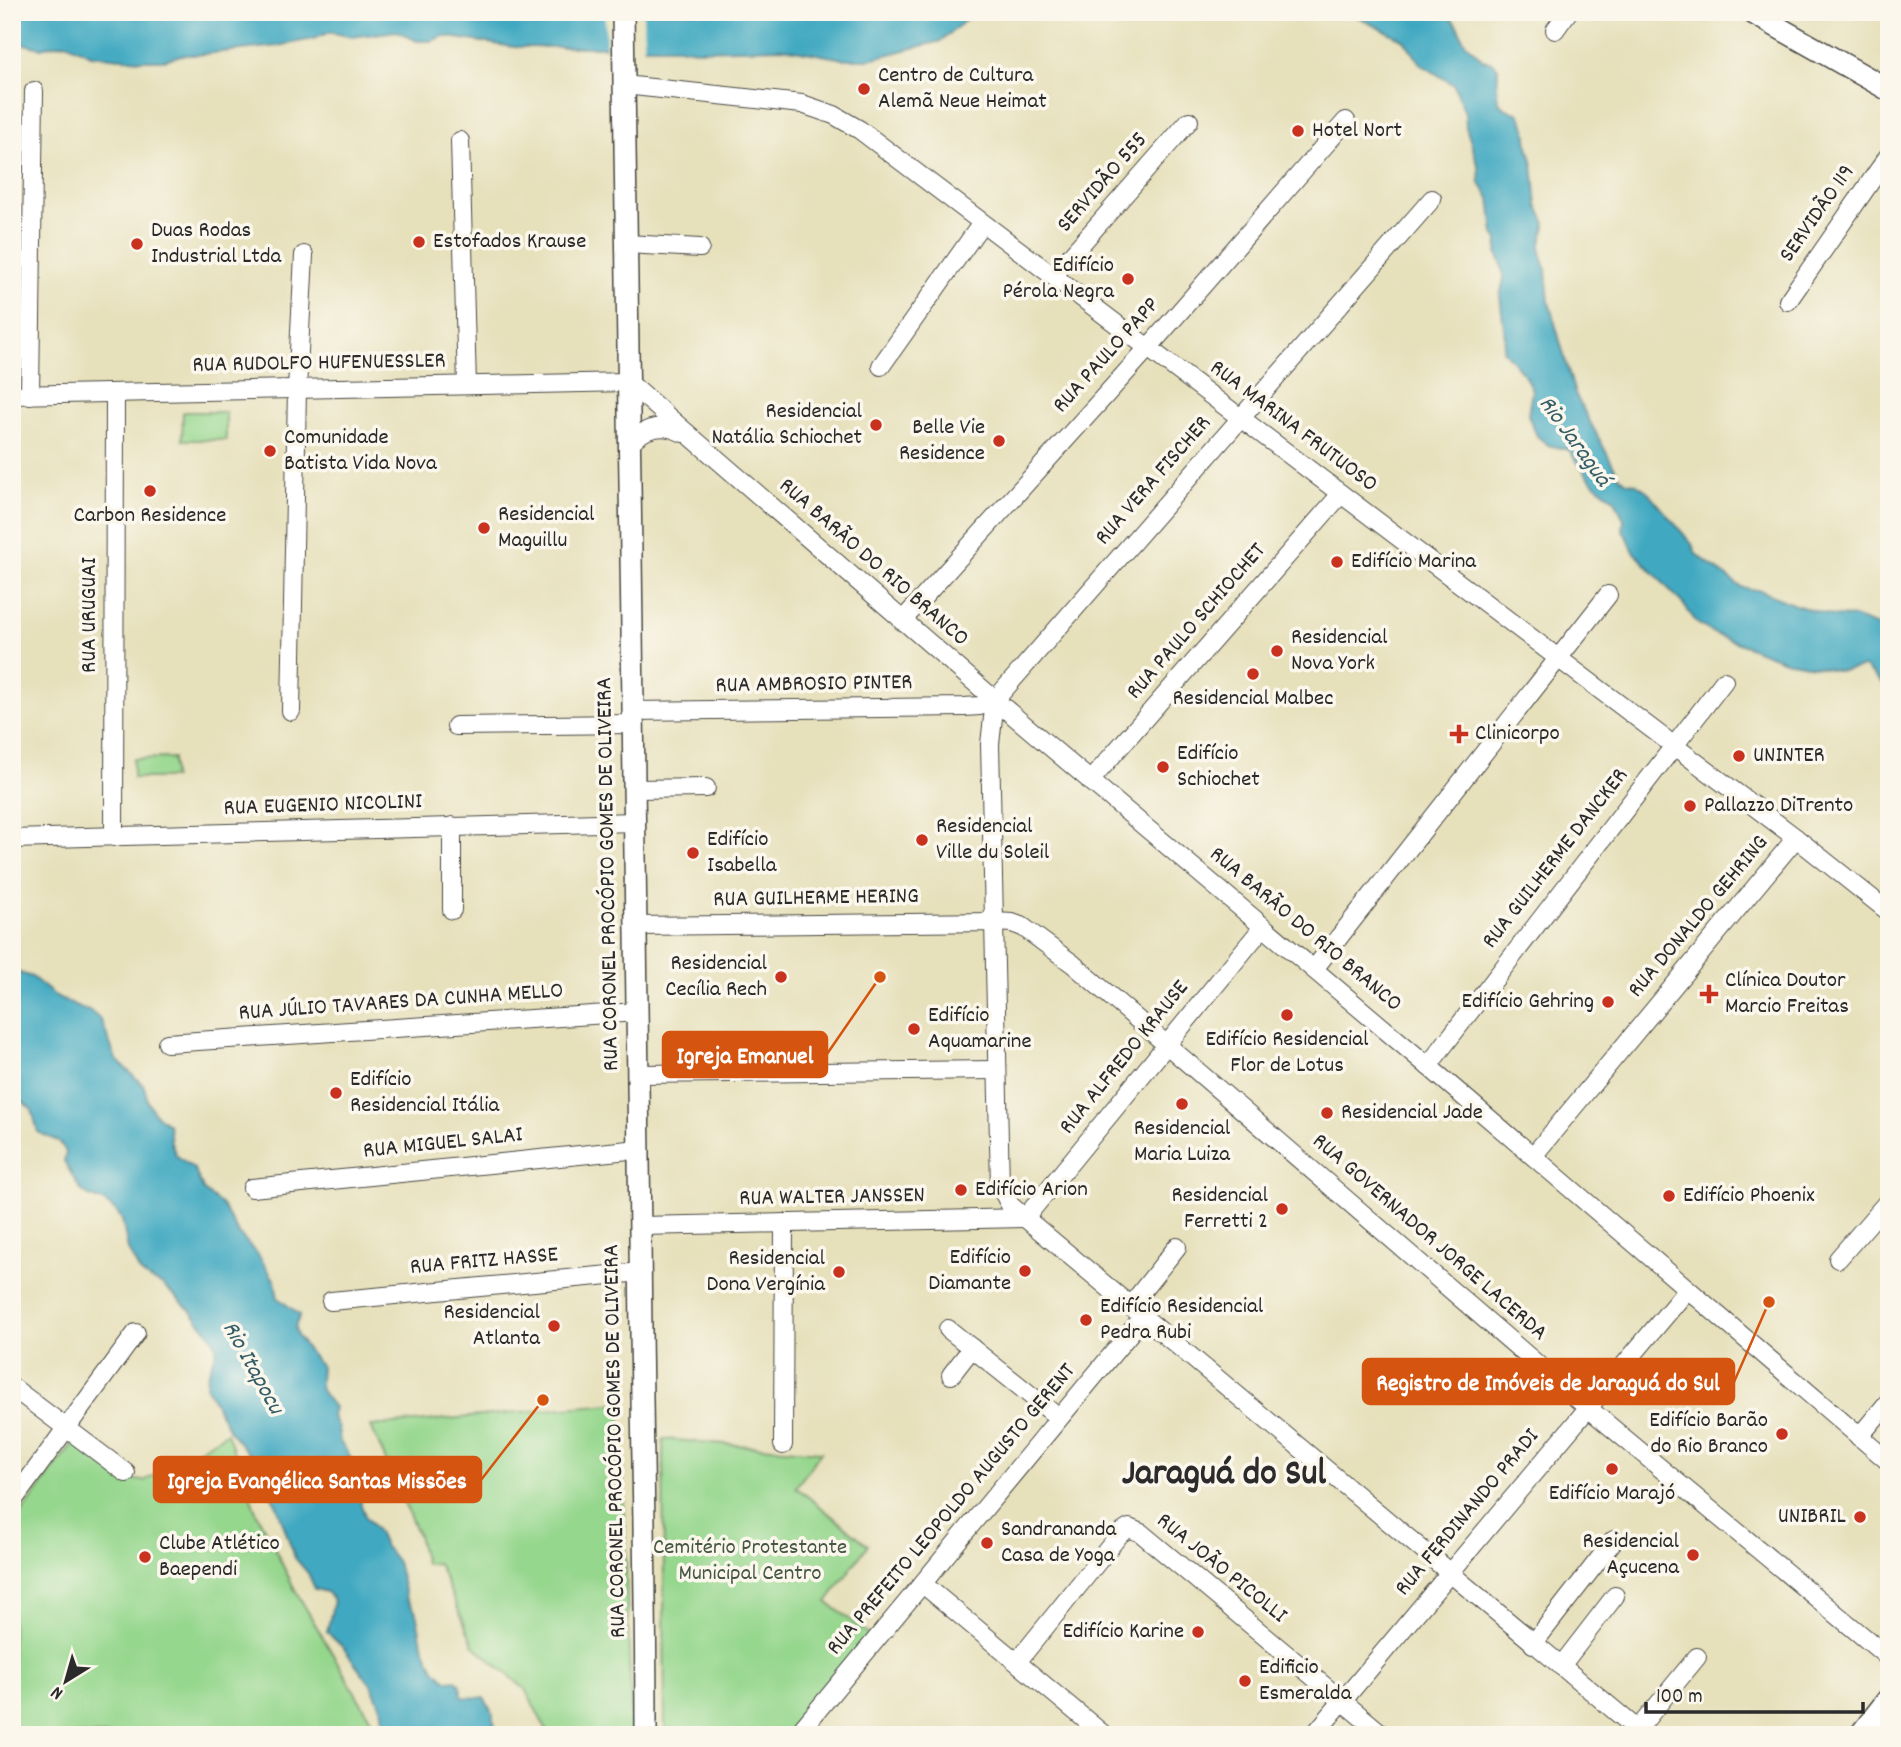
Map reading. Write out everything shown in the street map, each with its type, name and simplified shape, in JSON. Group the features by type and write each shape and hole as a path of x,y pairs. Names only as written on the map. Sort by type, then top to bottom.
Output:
{"main road":[{"name":"RUA CORONEL PROCÓPIO GOMES DE OLIVEIRA","path":"624,12 646,1735"},
{"path":"1762,15 1889,90"},
{"path":"1860,1735 1889,1698"}],"street":[{"path":"1555,30 1567,12"},
{"name":"RUA MARINA FRUTUOSO","path":"624,75 802,104 834,115 860,130 1796,838 1889,912"},
{"path":"21,395 34,91"},
{"name":"SERVIDÃO 555","path":"1053,276 1189,121"},
{"name":"RUA PAULO PAPP","path":"902,621 1148,348 1346,121"},
{"path":"460,141 467,385"},
{"name":"SERVIDÃO 119","path":"1788,302 1889,155"},
{"name":"RUA VERA FISCHER","path":"995,700 1432,199"},
{"path":"881,366 982,223"},
{"path":"626,244 700,248"},
{"path":"291,711 297,389 304,255"},
{"name":"RUA RUDOLFO HUFENUESSLER","path":"21,395 628,382"},
{"name":"RUA BARÃO DO RIO BRANCO","path":"628,382 902,621 1428,1066 1889,1462"},
{"name":"RUA URUGUAI","path":"114,837 116,393"},
{"name":"RUA BARÃO DO RIO BRANCO","path":"631,442 643,431 657,427 677,429 689,436"},
{"name":"RUA PAULO SCHIOCHET","path":"1090,781 1341,494"},
{"path":"1314,969 1608,595"},
{"name":"RUA GUILHERME DANCKER","path":"1428,1066 1724,681"},
{"path":"995,700 990,744 996,1070 1000,1186 1010,1205 1641,1732 1697,1657"},
{"name":"RUA AMBROSIO PINTER","path":"456,726 964,707 980,706 995,700"},
{"path":"635,789 706,788"},
{"name":"RUA EUGENIO NICOLINI","path":"12,839 635,822"},
{"path":"452,826 452,910"},
{"name":"RUA DONALDO GEHRING","path":"1533,1157 1796,838"},
{"name":"RUA GUILHERME HERING","path":"637,926 995,922"},
{"name":"RUA GOVERNADOR JORGE LACERDA","path":"995,922 1012,923 1036,936 1073,964 1588,1409 1889,1658"},
{"name":"RUA ALFREDO KRAUSE","path":"1025,1218 1263,927"},
{"name":"RUA JÚLIO TAVARES DA CUNHA MELLO","path":"167,1042 638,1012"},
{"path":"638,1074 996,1070"},
{"name":"RUA MIGUEL SALAI","path":"252,1188 639,1149"},
{"path":"1838,1259 1889,1200"},
{"name":"RUA WALTER JANSSEN","path":"640,1226 1025,1218"},
{"path":"783,1445 784,1223"},
{"name":"RUA PREFEITO LEOPOLDO AUGUSTO GERENT","path":"797,1735 1059,1418 1138,1310 1177,1247"},
{"name":"RUA FRITZ HASSE","path":"331,1301 641,1272"},
{"name":"RUA FERDINANDO PRADI","path":"1314,1735 1687,1290"},
{"path":"948,1329 1059,1418"},
{"path":"12,1502 136,1333"},
{"path":"951,1375 972,1348"},
{"path":"12,1387 125,1473"},
{"path":"1859,1437 1889,1401"},
{"name":"RUA JOÃO PICOLLI","path":"1017,1662 1119,1534 1129,1528 1141,1533 1383,1735"},
{"path":"1533,1644 1614,1541"},
{"path":"923,1584 1104,1735"},
{"path":"1561,1666 1615,1596"}],"green space":[{"path":"183,412 226,412 226,440 182,440"},
{"path":"173,758 173,778 133,778 133,759"},
{"path":"620,1403 632,1735 549,1735 525,1689 474,1646 438,1563 425,1564 418,1535 371,1426"},
{"name":"Clube Atlético Baependi","path":"227,1433 257,1514 294,1588 380,1735 12,1735 12,1526 74,1442 124,1479 144,1481"},
{"name":"Cemitério Protestante Municipal Centro","path":"663,1439 821,1452 796,1487 868,1545 827,1602 871,1636 786,1735 665,1735"}],"water":[{"path":"14,12 975,12 941,41 870,59 843,59 784,48 696,50 678,47 513,47 443,36 431,41 417,41 397,31 352,37 330,32 313,39 278,46 181,55 164,60 141,60 91,55 66,43 40,48 12,41"},
{"name":"Rio Jaraguá","path":"1348,12 1446,12 1457,25 1464,41 1483,60 1492,62 1498,68 1499,102 1503,107 1519,114 1526,128 1537,205 1546,223 1540,248 1546,270 1549,302 1575,394 1619,476 1647,491 1692,544 1696,554 1741,587 1762,591 1795,605 1833,616 1853,617 1889,630 1889,689 1864,667 1841,671 1785,661 1715,634 1697,623 1683,604 1634,552 1623,530 1624,520 1615,500 1593,483 1569,450 1548,445 1537,436 1528,415 1532,390 1524,374 1503,350 1505,337 1500,296 1504,279 1497,254 1498,241 1494,234 1490,198 1480,184 1479,168 1466,127 1465,113 1454,85 1421,64 1404,40"},
{"name":"Rio Itapocu","path":"12,967 32,977 54,995 90,1011 101,1020 116,1059 144,1086 148,1102 155,1114 169,1125 171,1143 176,1155 194,1169 204,1191 222,1205 239,1234 257,1253 275,1281 278,1298 300,1315 295,1327 297,1336 321,1367 321,1389 334,1407 332,1416 338,1428 340,1442 350,1456 351,1471 359,1487 361,1505 366,1518 397,1562 406,1598 416,1612 422,1643 434,1669 448,1681 456,1680 460,1684 462,1697 484,1698 493,1714 496,1735 385,1733 383,1712 372,1686 342,1646 327,1632 334,1600 326,1592 315,1589 308,1573 295,1558 277,1506 248,1453 229,1430 206,1386 216,1354 216,1345 210,1334 190,1310 163,1285 140,1272 128,1250 122,1220 116,1211 80,1189 64,1161 64,1148 38,1132 32,1110 12,1092"}],"pier":[{"path":"605,12 643,12 644,51 606,51"}],"place":[{"name":"Centro de Cultura Alemã Neue Heimat","path":"864,89"},
{"name":"Hotel Nort","path":"1298,131"},
{"name":"Estofados Krause","path":"419,242"},
{"name":"Duas Rodas Industrial Ltda","path":"137,244"},
{"name":"Edifício Pérola Negra","path":"1128,279"},
{"name":"Residencial Natália Schiochet","path":"876,425"},
{"name":"Belle Vie Residence","path":"999,441"},
{"name":"Comunidade Batista Vida Nova","path":"270,451"},
{"name":"Carbon Residence","path":"150,491"},
{"name":"Residencial Maguillu","path":"484,528"},
{"name":"Edifício Marina","path":"1337,562"},
{"name":"Residencial Nova York","path":"1277,651"},
{"name":"Residencial Malbec","path":"1253,674"},
{"name":"Clinicorpo","path":"1459,734"},
{"name":"UNINTER","path":"1739,756"},
{"name":"Edifício Schiochet","path":"1163,767"},
{"name":"Pallazzo DiTrento","path":"1690,806"},
{"name":"Residencial Ville du Soleil","path":"922,840"},
{"name":"Edifício Isabella","path":"693,853"},
{"name":"Residencial Cecília Rech","path":"781,977"},
{"name":"Igreja Emanuel","path":"880,977"},
{"name":"Clínica Doutor Marcio Freitas","path":"1709,994"},
{"name":"Edifício Gehring","path":"1608,1002"},
{"name":"Edifício Residencial Flor de Lotus","path":"1287,1015"},
{"name":"Edifício Aquamarine","path":"914,1029"},
{"name":"Edifício Residencial Itália","path":"336,1093"},
{"name":"Residencial Maria Luiza","path":"1182,1104"},
{"name":"Residencial Jade","path":"1327,1113"},
{"name":"Edifício Arion","path":"961,1190"},
{"name":"Edifício Phoenix","path":"1669,1196"},
{"name":"Residencial Ferretti 2","path":"1282,1209"},
{"name":"Edifício Diamante","path":"1025,1271"},
{"name":"Residencial Dona Vergínia","path":"839,1272"},
{"name":"Registro de Imóveis de Jaraguá do Sul","path":"1769,1302"},
{"name":"Edifício Residencial Pedra Rubi","path":"1086,1320"},
{"name":"Residencial Atlanta","path":"554,1326"},
{"name":"Igreja Evangélica Santas Missões","path":"543,1400"},
{"name":"Edifício Barão do Rio Branco","path":"1782,1434"},
{"name":"Edifício Marajó","path":"1612,1469"},
{"name":"UNIBRIL","path":"1860,1517"},
{"name":"Sandrananda Casa de Yoga","path":"987,1543"},
{"name":"Residencial Açucena","path":"1693,1555"},
{"name":"Clube Atlético Baependi","path":"145,1557"},
{"name":"Edifício Karine","path":"1198,1632"},
{"name":"Edificio Esmeralda","path":"1245,1681"}],"district":[{"name":"Jaraguá do Sul","path":"1224,1475"}]}
